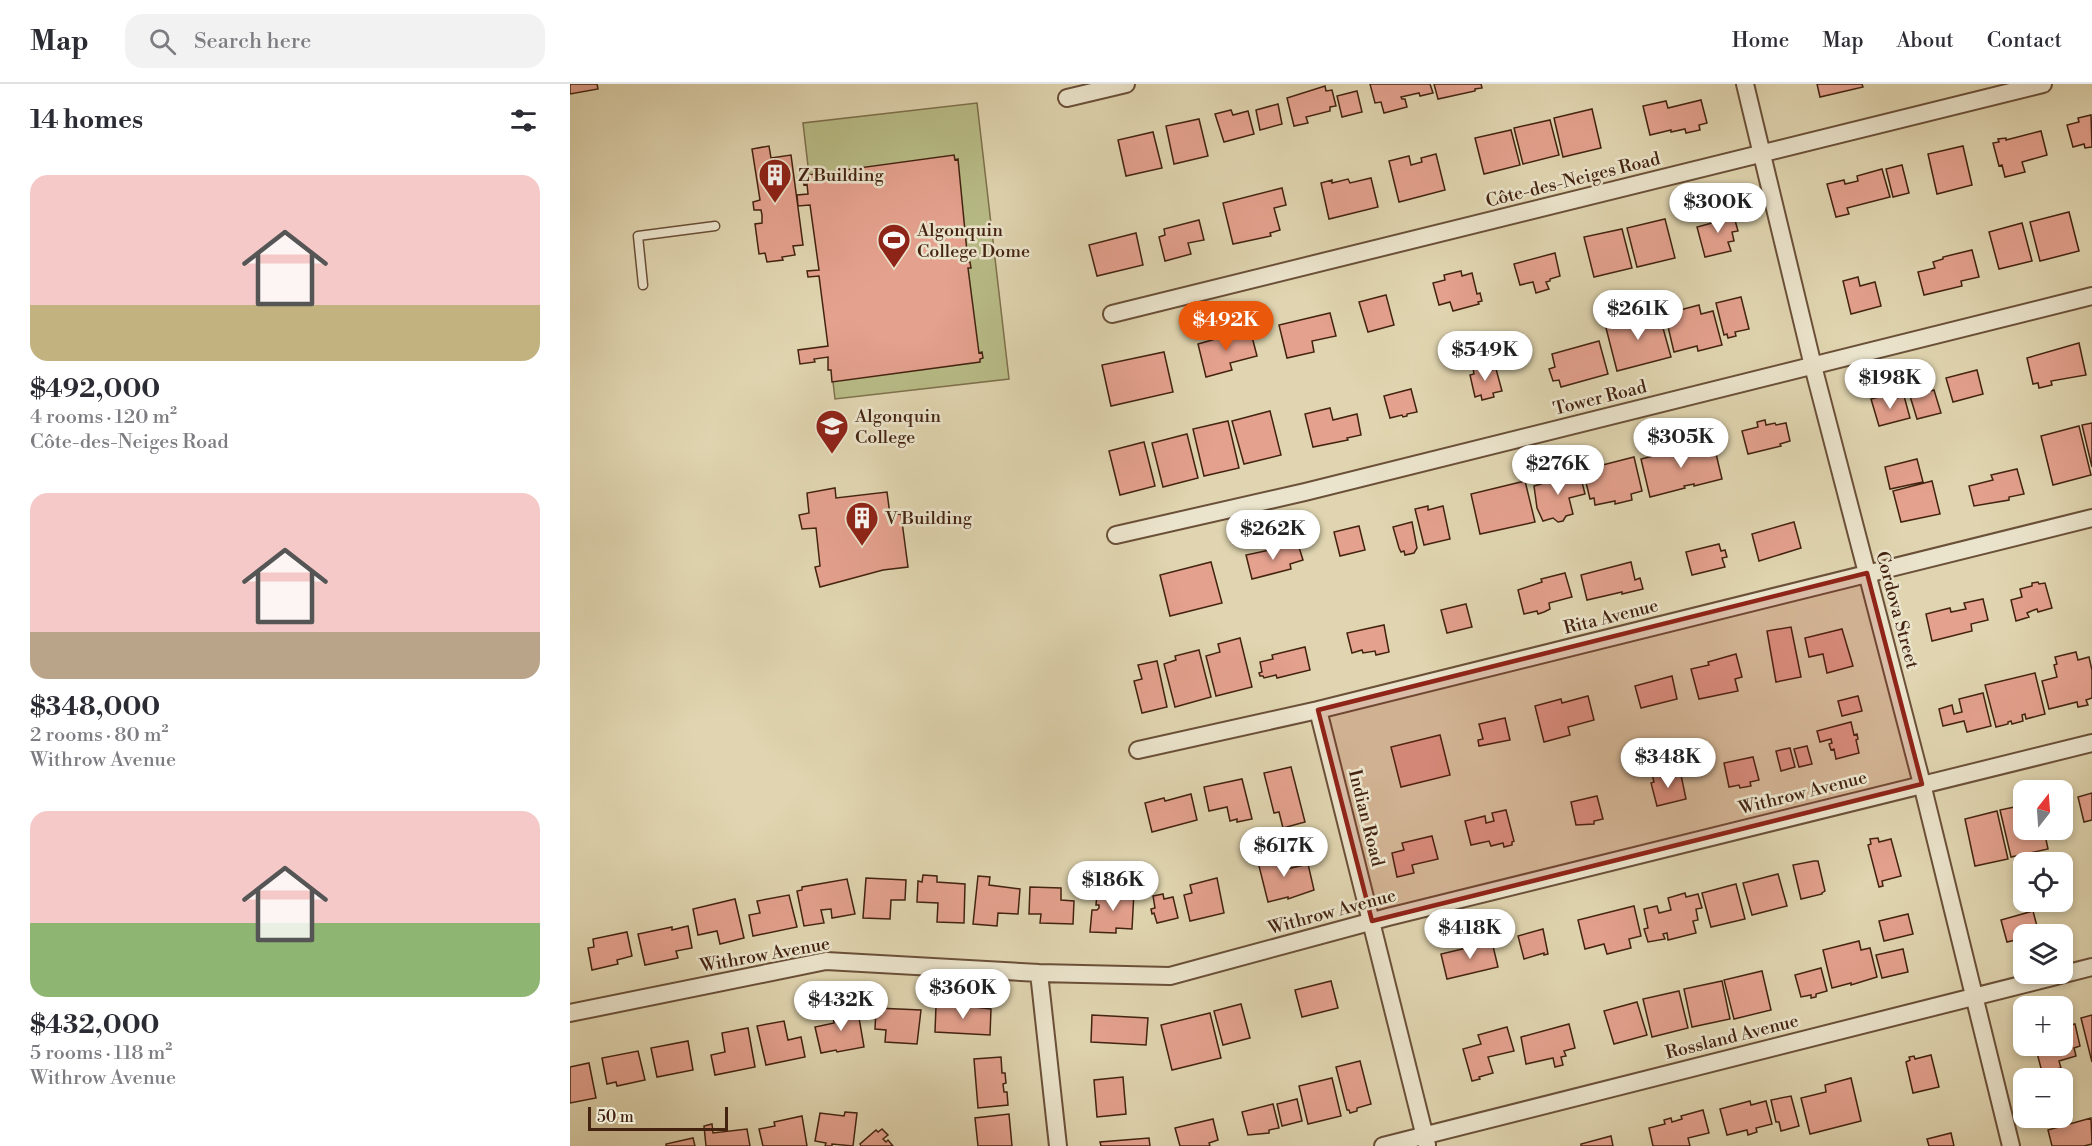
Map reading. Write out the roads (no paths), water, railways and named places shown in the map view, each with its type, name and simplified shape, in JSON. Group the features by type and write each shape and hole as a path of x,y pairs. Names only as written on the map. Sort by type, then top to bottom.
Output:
{"street":[{"path":"1067,98 1126,84"},
{"name":"Cordova Street","path":"1745,84 1813,366 1922,784 2011,1146"},
{"name":"Côte-des-Neiges Road","path":"1112,314 2043,84"},
{"name":"Tower Road","path":"1116,535 1305,492 2092,296"},
{"name":"Rita Avenue","path":"1138,750 1318,710 2092,518"},
{"name":"Indian Road","path":"1318,710 1426,1141"},
{"name":"Withrow Avenue","path":"570,1013 826,961 1039,973 1170,976 1372,921 2092,743"},
{"name":"Rossland Avenue","path":"1383,1146 1426,1141 1973,996 2092,967"},
{"path":"1039,973 1058,1146"}],"lane":[{"path":"643,285 638,236 715,226"}],"place":[{"name":"Z Building","path":"775,204"},
{"name":"Algonquin College Dome","path":"894,269"},
{"name":"Algonquin College","path":"832,455"},
{"name":"V Building","path":"862,547"}]}
